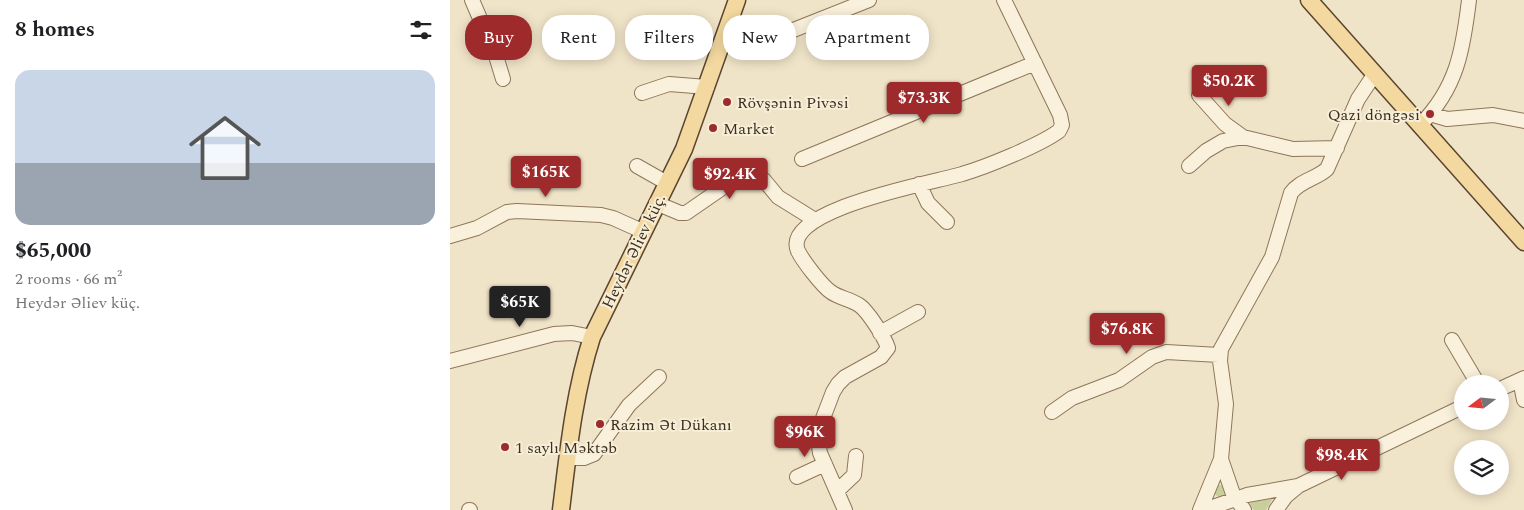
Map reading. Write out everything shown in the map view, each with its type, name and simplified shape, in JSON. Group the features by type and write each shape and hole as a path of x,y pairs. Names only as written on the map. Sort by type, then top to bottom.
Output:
{"main road":[{"name":"Heydər Əliev küç.","path":"561,510 584,366 592,337 684,148 736,0"},
{"path":"1309,0 1374,75 1425,120 1522,237"}],"street":[{"path":"472,0 491,42 503,79"},
{"path":"796,29 868,0"},
{"path":"845,510 825,464 818,444 817,434 833,392 845,377 885,354 888,348 863,308 831,292 824,286 798,251 797,240 801,232 815,220 875,195 978,168 1059,131 1062,126 1060,115 1004,0"},
{"path":"1425,120 1442,97 1461,58 1467,2"},
{"path":"802,159 1035,63"},
{"path":"1374,75 1358,99 1327,169 1319,176 1296,186 1290,193 1272,257 1219,355 1226,404 1221,459 1202,510 1240,504 1298,486 1454,411"},
{"path":"642,93 669,84 707,87"},
{"path":"1199,95 1225,124 1243,137 1293,149 1337,148"},
{"path":"1425,120 1502,116 1524,121"},
{"path":"1189,166 1206,151 1223,141 1243,137"},
{"path":"637,166 667,183"},
{"path":"656,203 680,213 686,213 728,184 752,178 764,180 778,197 815,220"},
{"path":"919,184 928,203 948,222"},
{"path":"450,236 477,228 508,212 517,211 601,215 642,231"},
{"path":"880,333 918,312"},
{"path":"450,361 554,334 572,333 592,337"},
{"path":"1452,340 1473,375"},
{"path":"1052,412 1072,398 1118,380 1152,357 1166,352 1219,355"},
{"path":"568,458 584,458 594,454 629,405 659,377"},
{"path":"1509,386 1522,379 1524,400"},
{"path":"837,492 854,475 856,456"},
{"path":"1221,459 1240,504"},
{"path":"797,477 825,464"},
{"path":"1276,510 1286,496 1298,486"}],"green space":[{"path":"1218,485 1222,485 1226,491 1222,497 1218,497 1214,493 1214,489"},
{"path":"1273,498 1266,510 1254,510 1248,503"}],"place":[{"name":"Rövşənin Pivəsi","path":"727,102"},
{"name":"Qazi döngəsi","path":"1430,114"},
{"name":"Market","path":"713,128"},
{"name":"Razim Ət Dükanı","path":"600,424"},
{"name":"1 saylı Məktəb","path":"505,447"}]}
